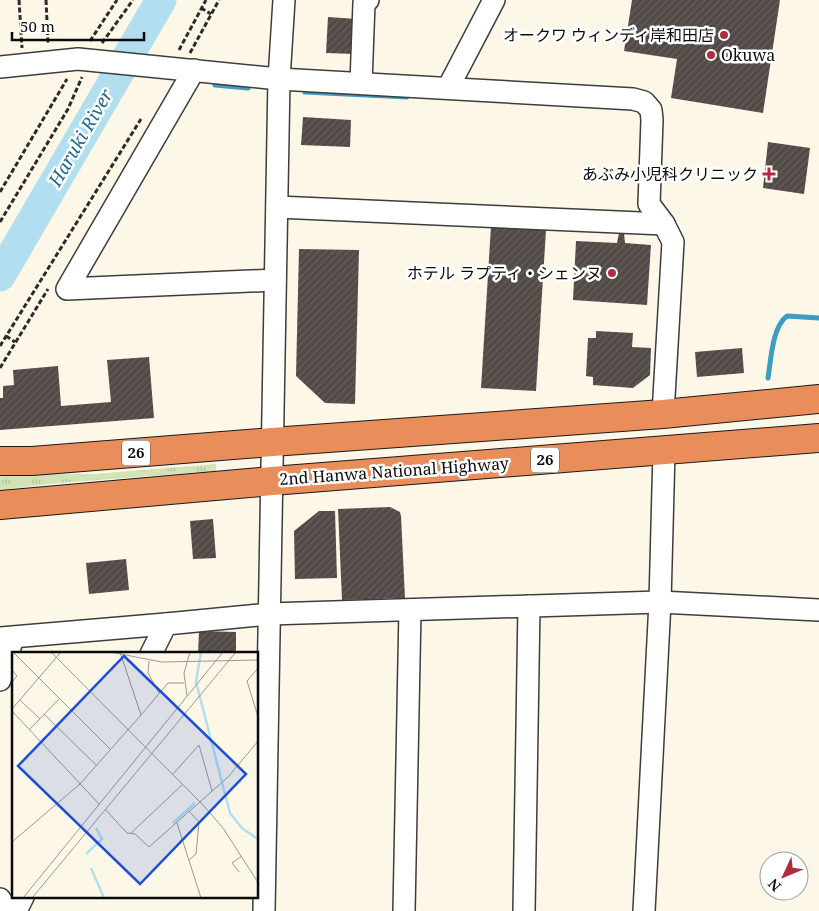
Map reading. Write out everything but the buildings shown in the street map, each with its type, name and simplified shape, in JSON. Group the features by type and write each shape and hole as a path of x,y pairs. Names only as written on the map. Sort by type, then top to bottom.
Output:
{"highway":[{"name":"26","path":"0,461 32,461 663,414 819,399"},
{"name":"2nd Hanwa National Highway","path":"0,505 272,481 819,438"}],"street":[{"path":"264,911 279,78 284,0"},
{"path":"360,83 364,3 368,0"},
{"path":"448,88 494,0"},
{"path":"0,67 88,60 279,78 633,99 644,102 651,110 652,120 648,204 664,224 673,242 663,414"},
{"path":"194,70 66,289 275,280"},
{"path":"277,207 664,224"},
{"path":"644,911 660,602 664,451"},
{"path":"0,680 7,638 269,614 660,602 819,610"},
{"path":"524,911 529,606"},
{"path":"404,911 410,610"},
{"path":"152,652 166,624"},
{"path":"16,911 22,898"},
{"path":"0,899 7,911"}],"path":[{"path":"19,0 23,53"},
{"path":"46,0 48,51"},
{"path":"0,222 68,109 88,60 117,0"},
{"path":"0,192 88,60 133,0"},
{"path":"168,68 206,0"},
{"path":"201,8 211,14"},
{"path":"0,346 144,115"},
{"path":"6,336 16,342"}],"green space":[{"path":"216,464 216,471 60,483 0,490 0,473 94,474"}],"waterway":[{"name":"Haruki River","path":"0,276 161,0"},
{"path":"215,85 248,88"},
{"path":"305,92 407,97"},
{"path":"768,378 773,344 782,321 787,316 819,318"}],"place":[{"name":"オークワ ウィンディ岸和田店","path":"724,35"},
{"name":"Okuwa","path":"711,55"},
{"name":"あぶみ小児科クリニック","path":"769,174"},
{"name":"ホテル ラプティ・シェンヌ","path":"612,273"}]}
